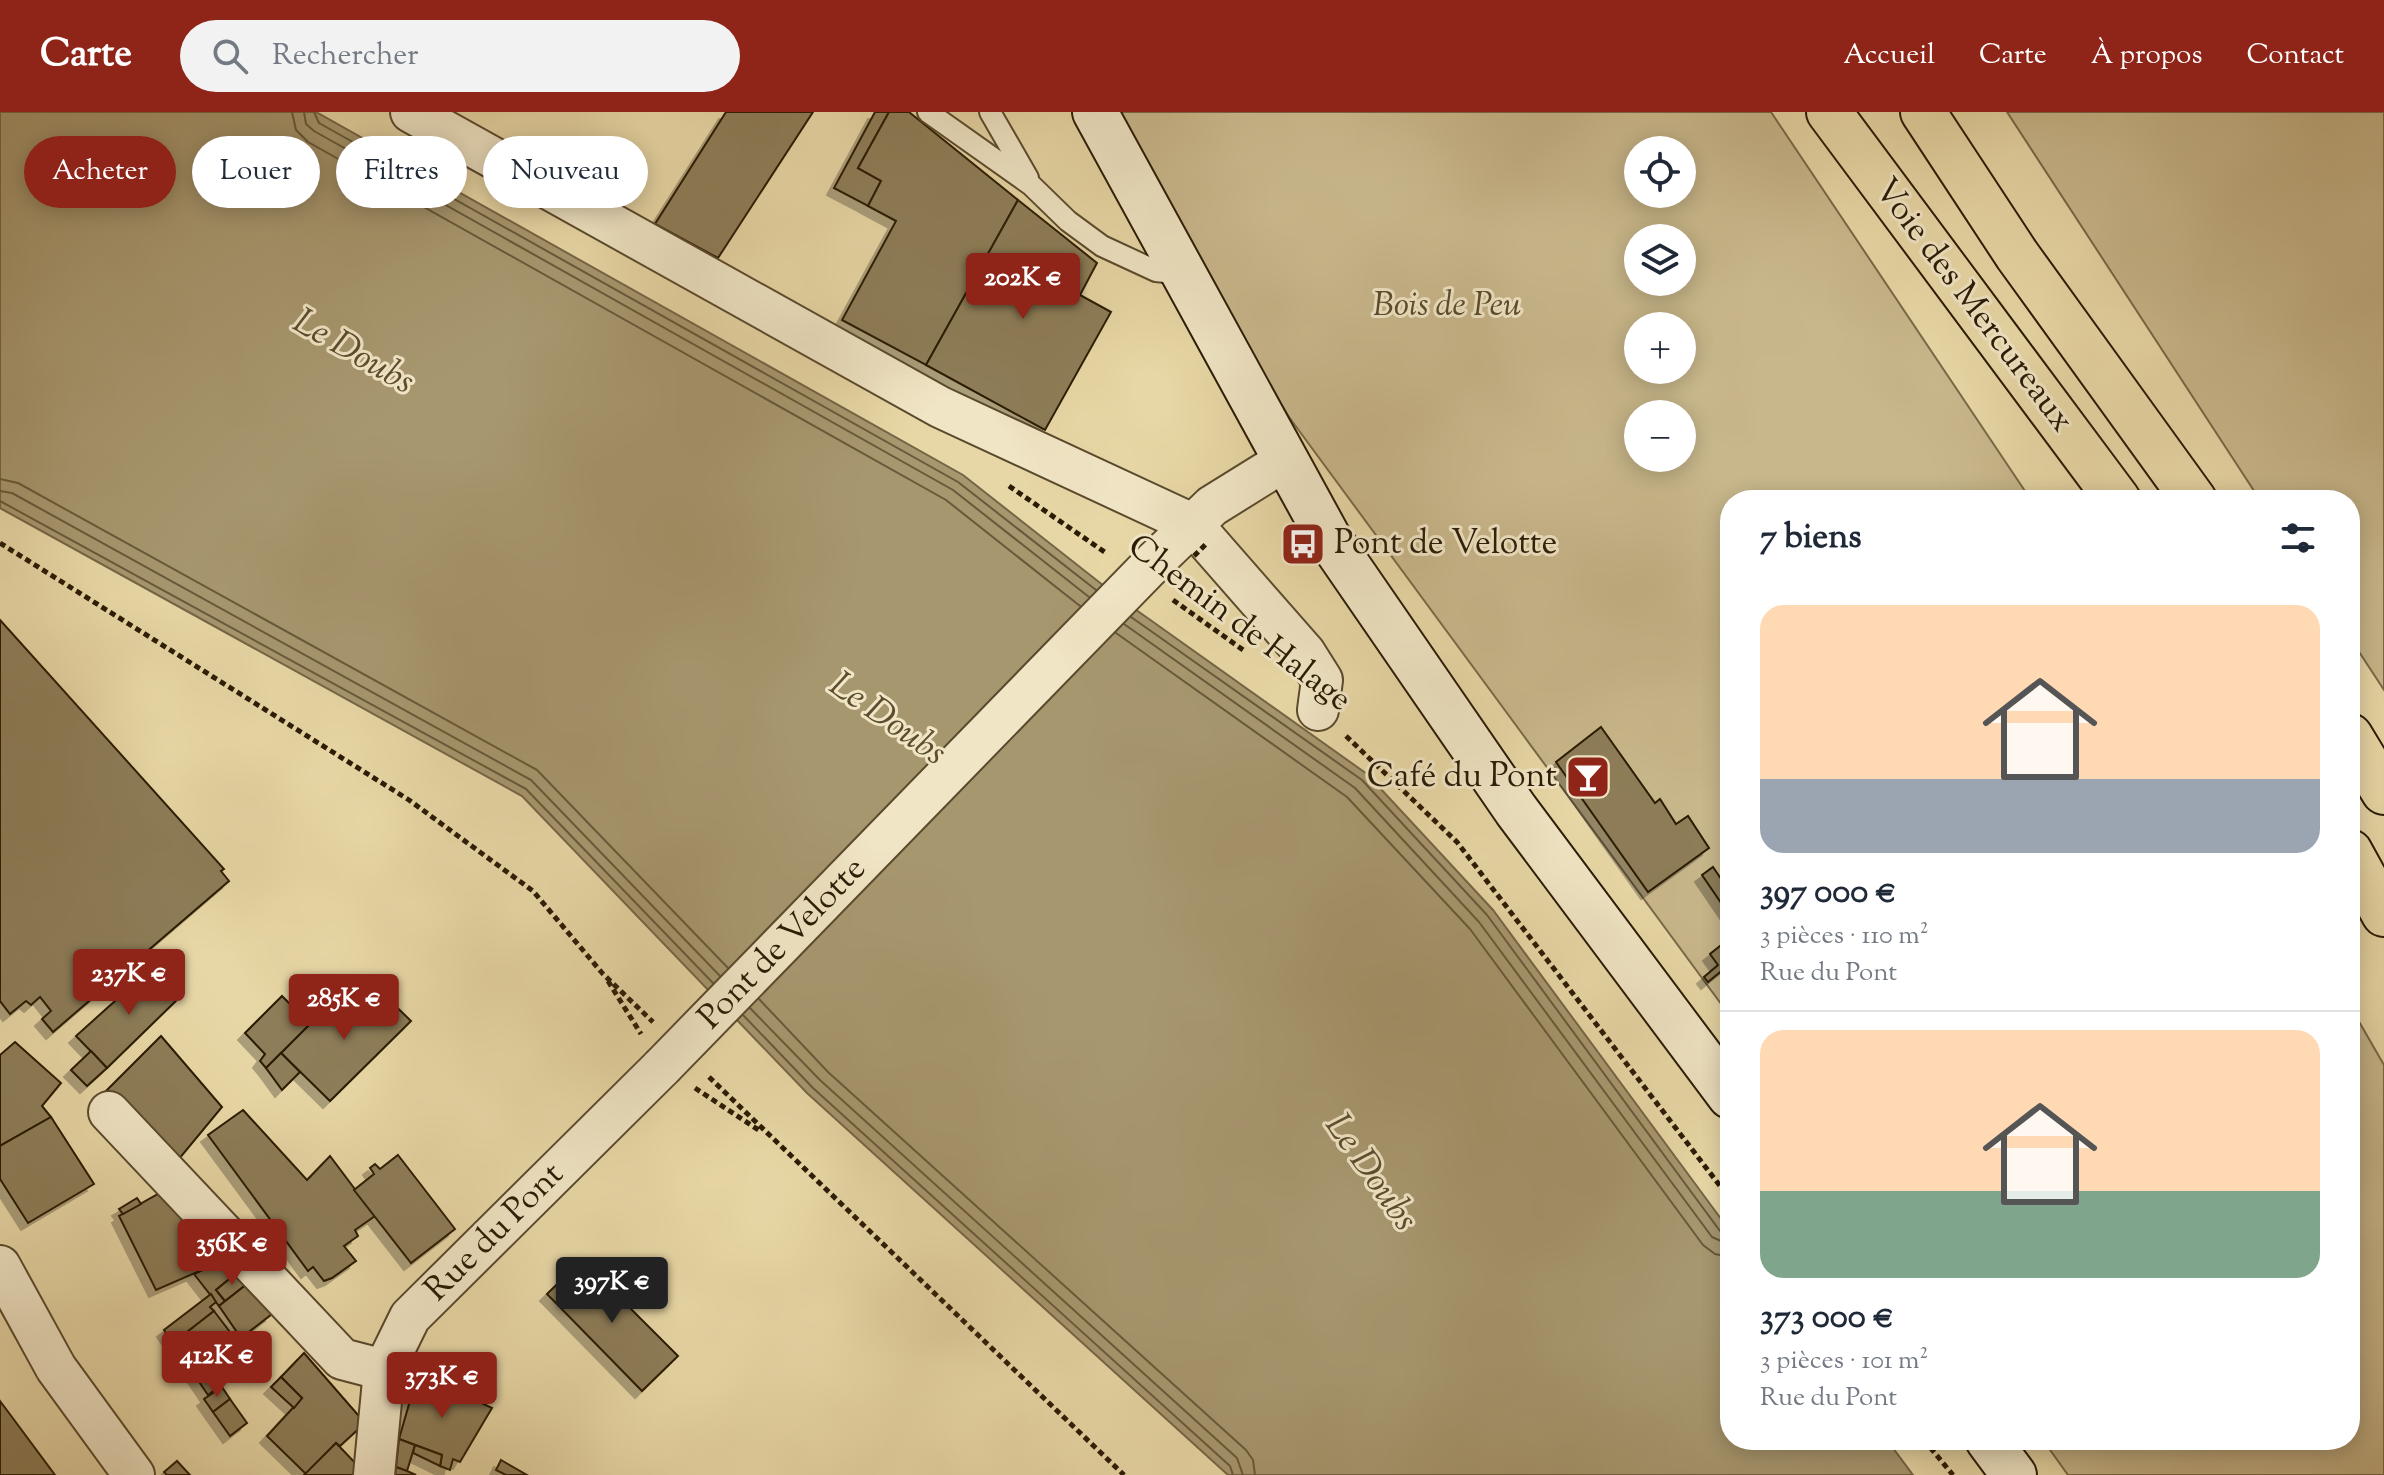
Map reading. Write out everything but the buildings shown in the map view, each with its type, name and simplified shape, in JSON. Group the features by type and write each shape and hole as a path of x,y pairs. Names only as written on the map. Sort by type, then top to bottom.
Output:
{"highway":[{"name":"Voie des Mercureaux","path":"1829,112 2111,490"},
{"name":"Voie des Mercureaux","path":"1923,112 2017,255 2187,490"},
{"path":"2360,752 2384,792"},
{"path":"2360,870 2384,914"}],"main road":[{"path":"1095,112 1328,537 1516,810 1720,1083"},
{"path":"1995,1450 2014,1475"}],"street":[{"path":"411,112 940,407 1192,524 1305,653 1322,680 1318,710"},
{"name":"Pont de Velotte","path":"660,1048 1192,524 1233,491 1286,460"},
{"name":"Rue du Pont","path":"374,1475 384,1370 410,1317 660,1048"},
{"path":"109,1112 342,1359 384,1370"},
{"path":"0,1266 56,1368 134,1475"}],"lane":[{"path":"928,112 1031,185 1068,221 1102,246 1156,271 1184,274"},
{"path":"990,112 1031,185"}],"path":[{"name":"Chemin de Halage","path":"1005,482 1015,493 1146,572 1254,658"},
{"path":"0,543 409,800 533,891 660,1048 770,1138"},
{"name":"Chemin de Halage","path":"1318,710 1457,842 1720,1186"},
{"path":"603,974 660,1048"},
{"path":"704,1072 1124,1475"},
{"path":"1932,1450 1953,1475"}],"green space":[{"name":"Bois de Peu","path":"1097,112 1771,112 2024,490 1720,490 1720,1002 1289,417"},
{"path":"2007,112 2384,112 2384,690 2360,653 2360,490 2253,490"},
{"path":"2360,1023 2384,1065 2384,1475 2068,1475 2050,1450 2360,1450"}],"water":[{"name":"Le Doubs","path":"0,112 316,112 359,136 336,136 336,208 467,208 467,197 963,475 1118,597 1367,774 1493,910 1720,1217 1720,1450 1894,1450 1913,1475 1228,1475 807,1093 522,796 0,508"}],"place":[{"name":"Pont de Velotte","path":"1303,544"},
{"name":"Café du Pont","path":"1588,777"}]}
